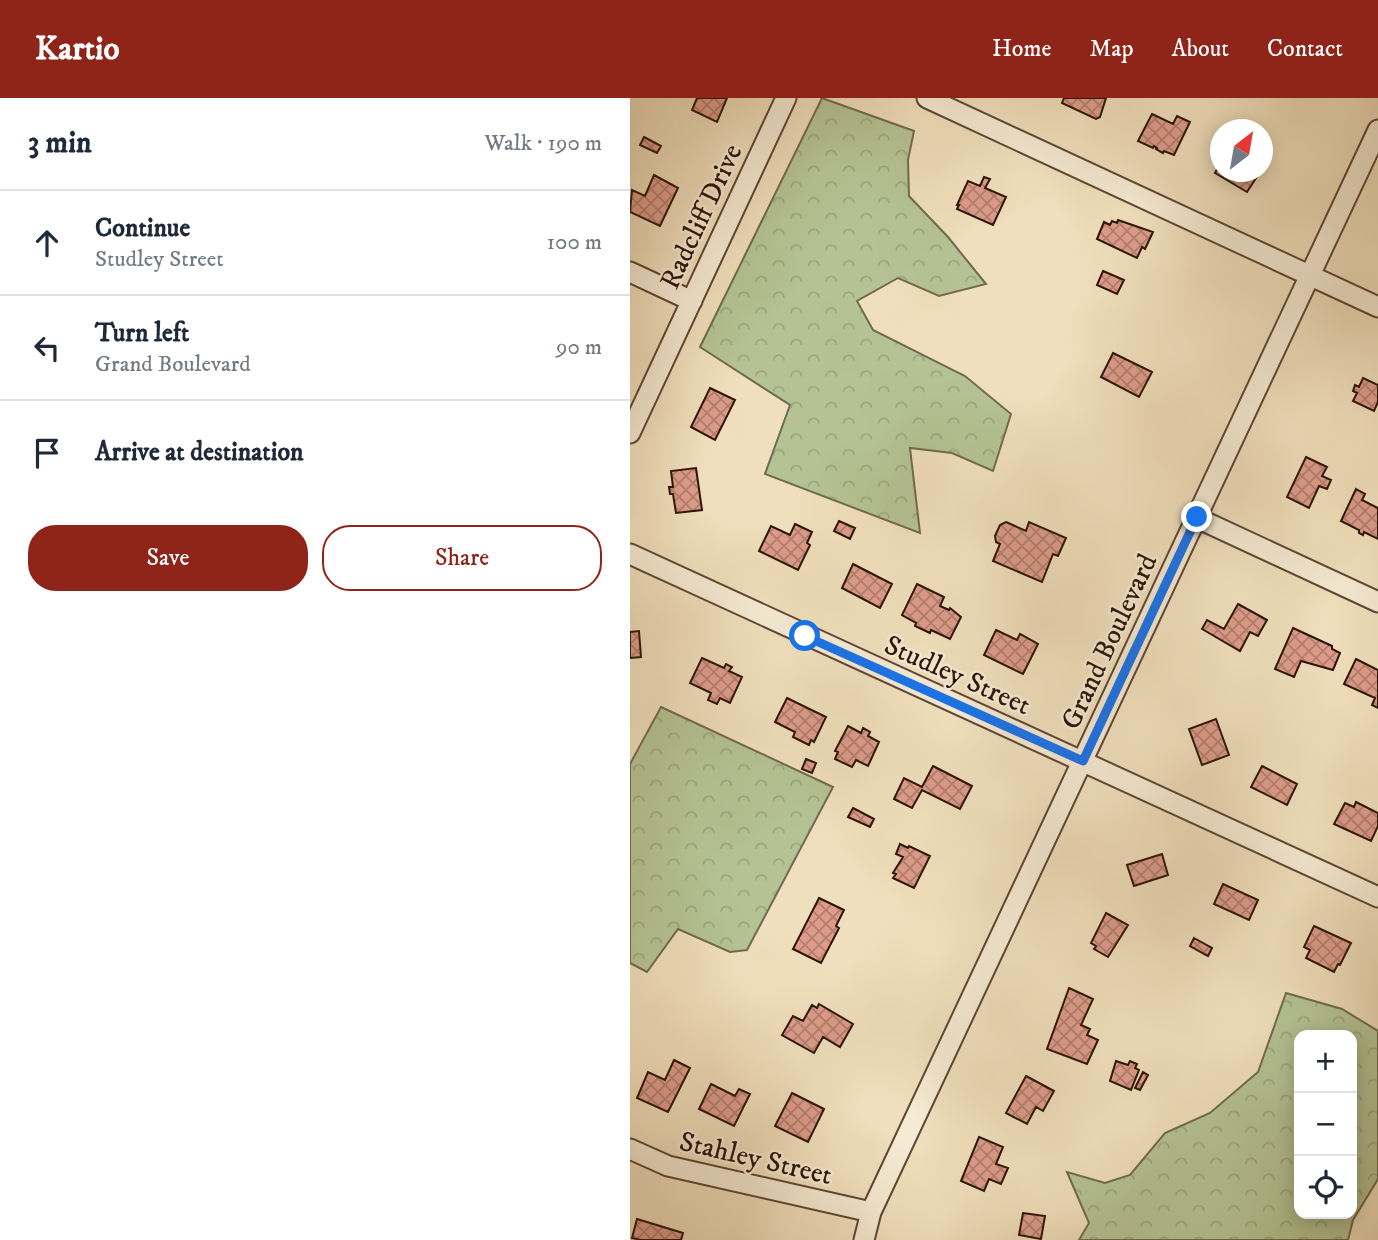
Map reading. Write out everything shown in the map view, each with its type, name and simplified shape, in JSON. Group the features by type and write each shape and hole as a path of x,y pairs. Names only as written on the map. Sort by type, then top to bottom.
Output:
{"street":[{"name":"Radcliff Drive","path":"630,433 786,98"},
{"path":"927,98 1378,307"},
{"name":"Grand Boulevard","path":"864,1240 871,1212 1378,130"},
{"path":"630,272 692,301"},
{"path":"1197,517 1378,602"},
{"name":"Studley Street","path":"630,554 1378,897"},
{"name":"Stahley Street","path":"630,1149 668,1167 871,1212"}],"green space":[{"path":"822,98 914,131 908,160 909,196 948,237 986,284 939,296 898,278 857,301 873,330 965,376 1011,414 993,471 952,453 910,448 920,533 765,474 790,405 700,347"},
{"path":"661,707 833,787 747,950 730,952 678,929 647,972 630,963 630,764"},
{"path":"1286,993 1342,1009 1378,1031 1378,1179 1357,1213 1357,1030 1294,1030 1294,1219 1354,1219 1348,1240 1079,1240 1089,1223 1067,1172 1105,1183 1130,1175 1165,1133 1210,1113 1258,1072"}],"building":[{"path":"697,98 727,98 717,122 692,110"},
{"path":"1064,98 1106,98 1100,117 1096,119 1062,103"},
{"path":"1152,114 1173,124 1177,116 1190,122 1174,155 1164,151 1163,153 1154,146 1153,148 1138,141"},
{"path":"644,137 661,146 657,153 640,145"},
{"path":"654,175 678,188 660,226 630,212 632,190 645,196"},
{"path":"984,177 990,179 985,188 1006,197 993,225 957,209 968,181 980,186"},
{"path":"1230,182 1254,182 1247,192"},
{"path":"1118,220 1153,232 1137,258 1097,239 1104,222 1110,225 1112,221 1117,223"},
{"path":"1103,271 1124,280 1117,294 1097,285"},
{"path":"1113,353 1152,372 1139,397 1101,377"},
{"path":"1363,378 1378,385 1378,402 1374,411 1353,401 1357,393 1353,391 1355,385 1359,387"},
{"path":"710,388 735,400 715,440 691,427"},
{"path":"1306,457 1327,467 1322,476 1331,480 1327,489 1319,486 1309,508 1287,497"},
{"path":"696,468 702,510 676,513 669,487 673,487 671,471"},
{"path":"1356,489 1365,494 1362,500 1378,508 1378,539 1364,532 1363,535 1341,521"},
{"path":"839,521 855,528 850,539 834,531"},
{"path":"1006,522 1026,531 1029,522 1066,538 1058,556 1053,554 1042,582 993,561 1000,544 996,542 995,536 1000,525"},
{"path":"795,524 812,532 807,543 810,545 798,570 759,551 771,526 790,535"},
{"path":"853,564 892,584 880,608 842,588"},
{"path":"917,584 944,597 940,606 949,610 950,608 961,617 950,639 915,626 916,623 902,615"},
{"path":"1238,604 1267,620 1258,636 1250,632 1240,651 1202,629 1207,620 1224,629"},
{"path":"1293,628 1332,646 1332,649 1340,653 1333,670 1301,661 1294,677 1275,669"},
{"path":"996,630 1017,640 1020,634 1038,644 1023,674 984,655"},
{"path":"639,631 641,657 630,658 630,632"},
{"path":"702,658 724,668 726,664 732,667 729,671 742,677 730,703 720,698 717,704 708,700 711,693 690,683"},
{"path":"1356,659 1378,670 1378,708 1372,705 1375,698 1344,684"},
{"path":"787,698 826,717 814,742 811,740 809,745 793,737 795,732 775,722"},
{"path":"1216,719 1229,755 1202,765 1189,729"},
{"path":"848,726 861,733 863,728 870,732 868,736 879,742 868,766 856,760 852,767 835,759 838,752 835,751"},
{"path":"806,759 816,763 812,773 802,769"},
{"path":"933,766 972,786 960,809 922,790 912,808 894,799 904,778 922,787"},
{"path":"1262,766 1297,784 1287,805 1251,787"},
{"path":"1356,802 1378,813 1378,826 1371,841 1334,824 1345,803 1354,807"},
{"path":"853,808 874,819 870,827 848,817"},
{"path":"900,844 930,856 914,888 893,878 896,874 893,873 903,857 896,854"},
{"path":"1162,854 1168,875 1134,886 1127,865"},
{"path":"1223,884 1258,900 1249,920 1214,904"},
{"path":"819,898 844,910 836,926 839,928 821,963 793,949"},
{"path":"1106,913 1128,925 1108,957 1094,949 1096,946 1091,943"},
{"path":"1314,926 1351,943 1334,972 1306,958 1310,950 1304,947"},
{"path":"1194,938 1212,948 1208,956 1190,946"},
{"path":"1069,988 1093,999 1081,1025 1090,1029 1087,1035 1098,1040 1087,1064 1047,1049"},
{"path":"819,1004 853,1024 840,1047 823,1037 814,1053 782,1035 793,1016 803,1021 812,1005 817,1008"},
{"path":"674,1060 690,1068 668,1112 637,1098 648,1072 665,1080"},
{"path":"1116,1061 1128,1065 1130,1061 1137,1064 1135,1068 1139,1070 1131,1090 1110,1081"},
{"path":"1143,1072 1148,1075 1140,1090 1135,1088"},
{"path":"1026,1076 1054,1091 1043,1111 1036,1107 1027,1124 1006,1113"},
{"path":"711,1084 735,1096 739,1089 750,1094 734,1126 699,1109"},
{"path":"792,1093 824,1109 808,1142 775,1126"},
{"path":"979,1137 1003,1147 996,1164 1008,1168 1001,1184 989,1179 984,1191 961,1181"},
{"path":"1023,1213 1045,1216 1041,1239 1019,1235"},
{"path":"637,1219 683,1233 681,1240 632,1238"}],"route":[{"path":"805,636 1083,761 1197,517"}]}
